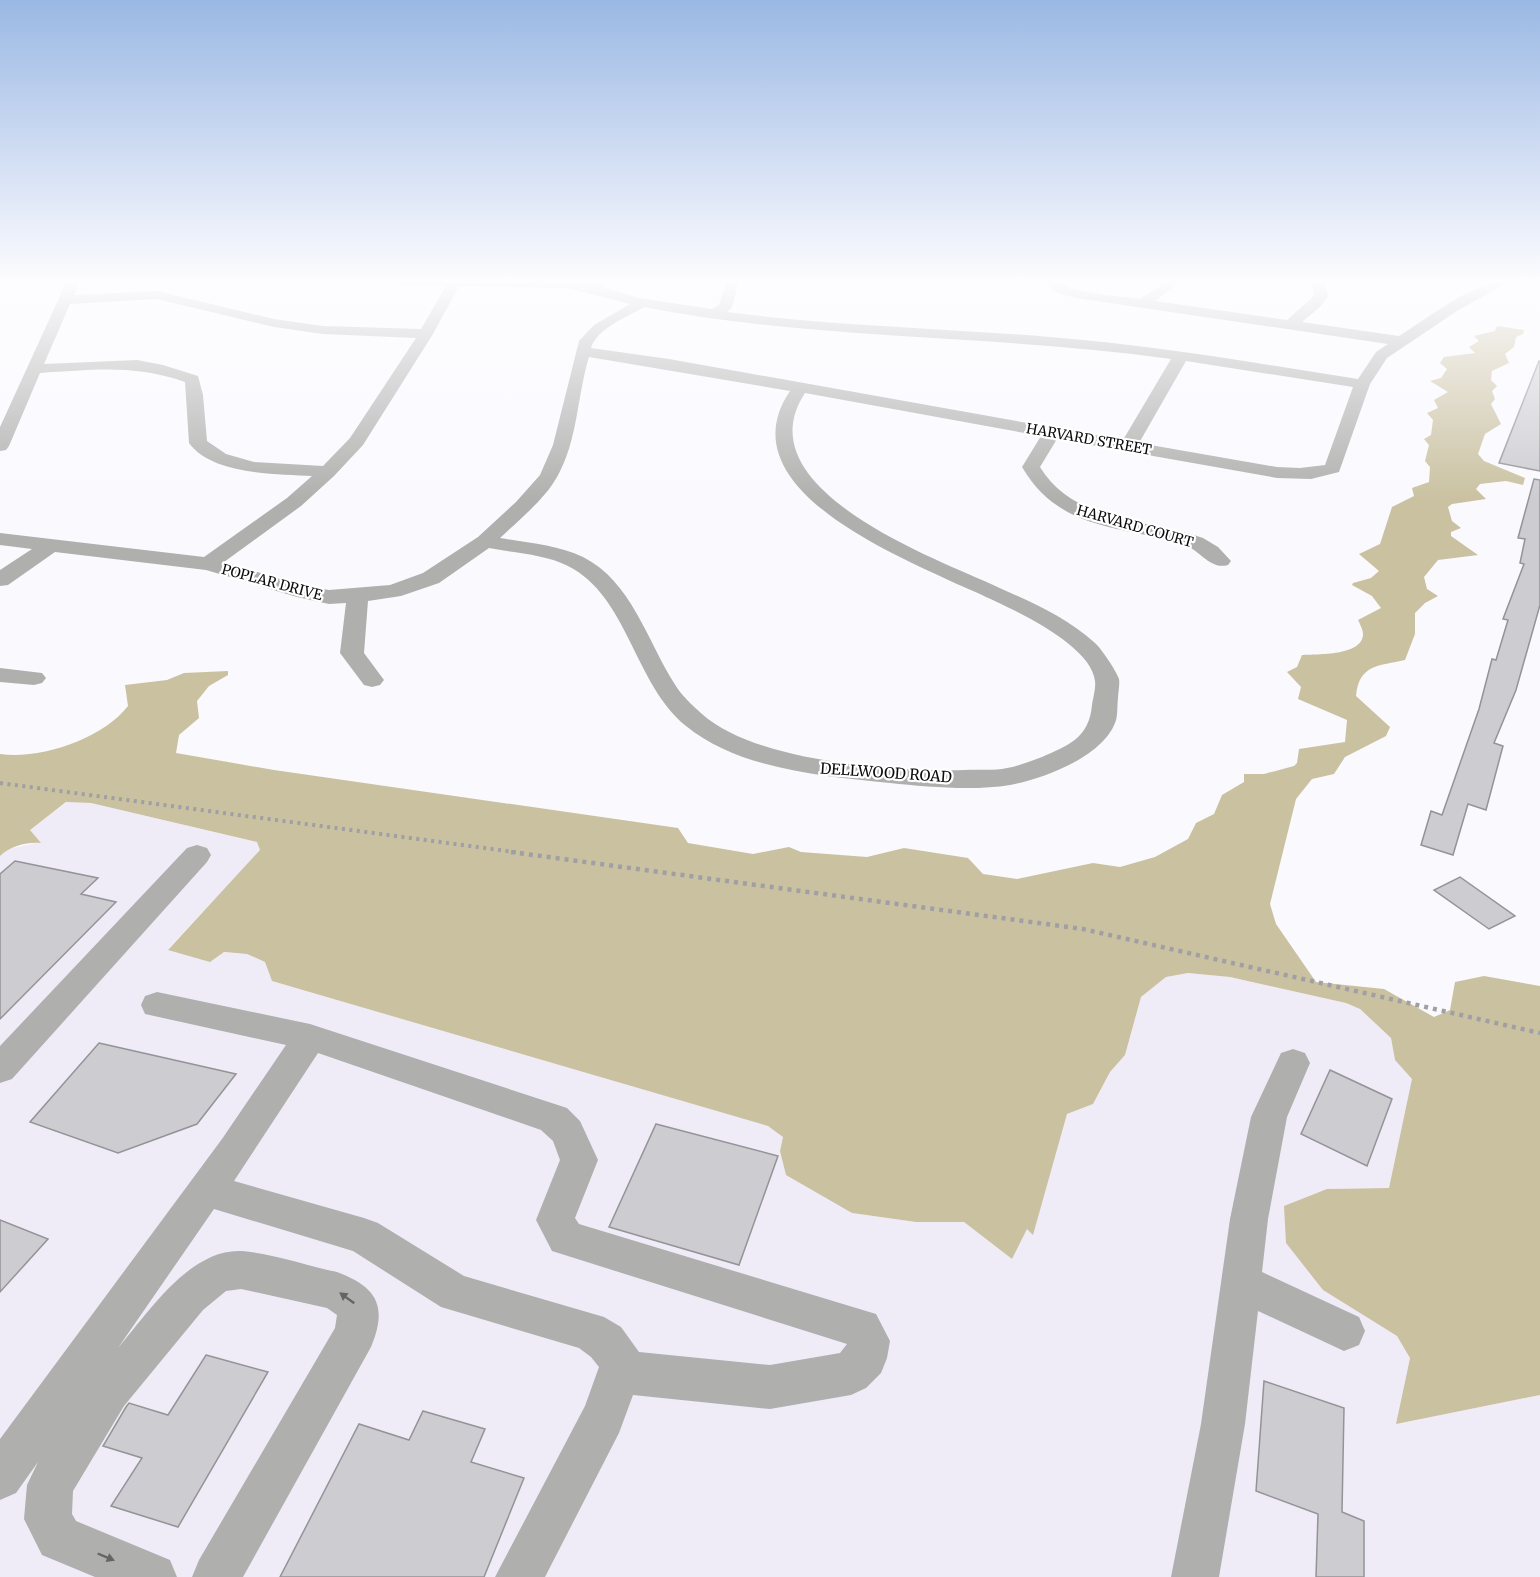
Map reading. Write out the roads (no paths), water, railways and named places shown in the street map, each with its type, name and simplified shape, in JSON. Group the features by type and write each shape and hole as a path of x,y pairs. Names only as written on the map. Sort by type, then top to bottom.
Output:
{"street":[{"path":"0,446 40,355"},
{"path":"208,564 294,502 328,472 357,441 412,355"},
{"name":"POPLAR DRIVE","path":"0,539 208,564 297,591 329,597 393,591 431,578 485,541 523,506 548,477 562,445 581,355"},
{"name":"HARVARD STREET","path":"603,355 1286,474 1322,472 1333,468 1362,384 1382,355"},
{"path":"1169,355 1362,384"},
{"path":"1128,446 1181,356"},
{"path":"34,369 139,365 192,379 197,398 198,443 220,458 253,467 328,472"},
{"name":"DELLWOOD ROAD","path":"485,541 561,555 579,563 595,575 615,595 665,689 696,721 739,747 812,767 933,779 1008,777 1043,766 1080,750 1103,723 1107,679 1089,650 1053,621 913,556 844,518 812,489 793,468 784,444 783,425 790,403 800,388"},
{"name":"HARVARD COURT","path":"1053,432 1031,466 1037,481 1046,491 1066,506 1086,514 1198,543 1221,561"},
{"path":"0,580 50,546"},
{"path":"358,596 352,653 372,680"},
{"path":"0,675 34,678"},
{"path":"0,1069 197,855"},
{"path":"157,1005 310,1037 554,1119 567,1132 579,1160 555,1220 566,1238 861,1328 869,1341 866,1358 851,1373 770,1387 620,1372"},
{"path":"2,1471 207,1190 310,1037"},
{"path":"1195,1577 1223,1424 1249,1219 1269,1117 1293,1063"},
{"path":"207,1190 364,1236 455,1293 589,1331 606,1342 622,1363 620,1372 603,1417 519,1577"},
{"path":"153,1577 59,1538 48,1519 50,1485 109,1391 189,1296 217,1273 241,1270 337,1291 358,1306 356,1333 216,1577"},
{"path":"1242,1282 1344,1331"}]}
